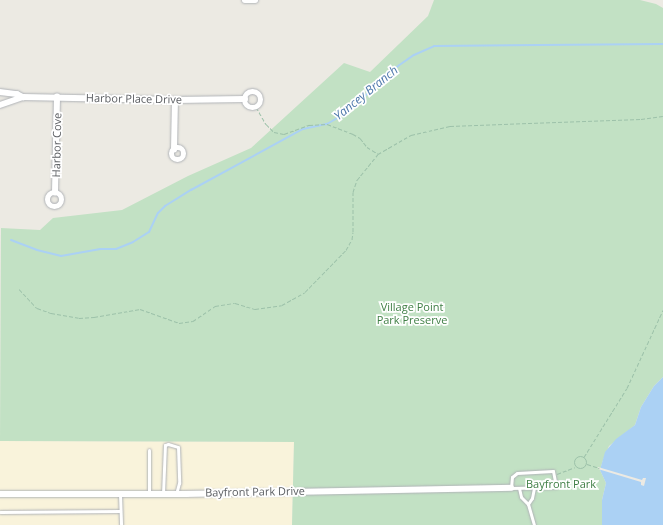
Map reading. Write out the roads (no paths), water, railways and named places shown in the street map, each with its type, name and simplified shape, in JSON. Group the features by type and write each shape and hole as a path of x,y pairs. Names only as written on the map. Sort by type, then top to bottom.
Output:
{"street":[{"path":"245,0 255,0"},
{"name":"Harbor Place Drive","path":"0,92 17,94 23,97"},
{"name":"Harbor Place Drive","path":"251,92 258,94 261,100 256,107 248,106 245,99 247,94 251,92"},
{"name":"Harbor Place Drive","path":"0,106 23,97 175,100 245,99"},
{"name":"Harbor Cove","path":"55,193 57,98"},
{"path":"174,150 175,100"},
{"name":"Bayfront Park Drive","path":"0,494 176,494 511,488"}],"lane":[{"path":"163,494 165,445 168,444 178,447 179,483 176,494"},
{"path":"149,494 150,450"},
{"path":"553,471 555,474 556,487 534,488 511,488 512,477 517,473 553,471"},
{"path":"518,488 521,497 528,504 534,525"},
{"path":"528,504 532,498 534,488"},
{"path":"120,494 121,525"},
{"path":"0,512 120,511"}],"water":[{"path":"663,377 663,525 602,525 602,500 606,483 600,470 605,452 616,439 635,425 641,407 654,386"}],"waterway":[{"name":"Yancey Branch","path":"11,240 37,250 61,256 100,249 116,249 133,242 149,232 158,213 165,206 191,190 303,129 327,124 339,117 360,101 384,77 398,66 414,55 434,46 663,44"}],"park label":[{"name":"Village Point Park Preserve","path":"412,314"},
{"name":"Bayfront Park","path":"561,484"}]}
